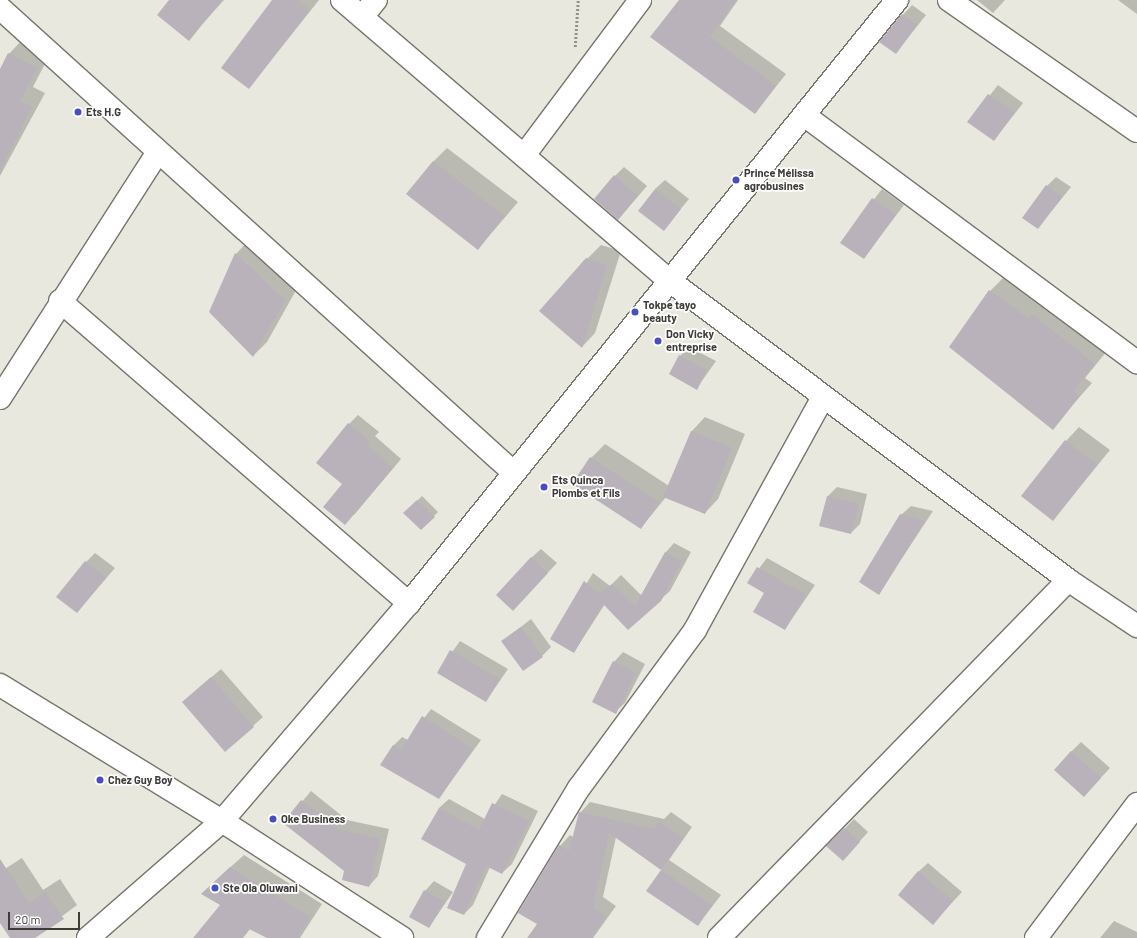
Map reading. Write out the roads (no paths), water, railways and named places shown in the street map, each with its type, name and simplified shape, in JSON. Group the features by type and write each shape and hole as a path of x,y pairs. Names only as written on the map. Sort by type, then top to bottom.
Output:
{"street":[{"path":"342,0 670,280 823,397 1068,580 1137,626"},
{"path":"362,17 376,0"},
{"path":"524,154 640,0"},
{"path":"88,938 222,821 409,603 898,0"},
{"path":"949,0 1137,131"},
{"path":"0,8 157,153 514,473"},
{"path":"804,115 1137,362"},
{"path":"0,398 60,301 157,153"},
{"path":"60,301 409,603"},
{"path":"488,938 579,788 695,630 823,397"},
{"path":"720,938 1068,580"},
{"path":"0,685 222,821 402,938"},
{"path":"1036,938 1137,804"}],"place":[{"name":"Ets H.G","path":"78,112"},
{"name":"Prince Mélissa agrobusines","path":"736,180"},
{"name":"Tokpe tayo beauty","path":"635,312"},
{"name":"Don Vicky entreprise","path":"658,341"},
{"name":"Ets Quinca Plombs et Fils","path":"544,487"},
{"name":"Chez Guy Boy","path":"100,780"},
{"name":"Oke Business","path":"273,819"},
{"name":"Ste Ola Oluwani","path":"215,888"}]}
